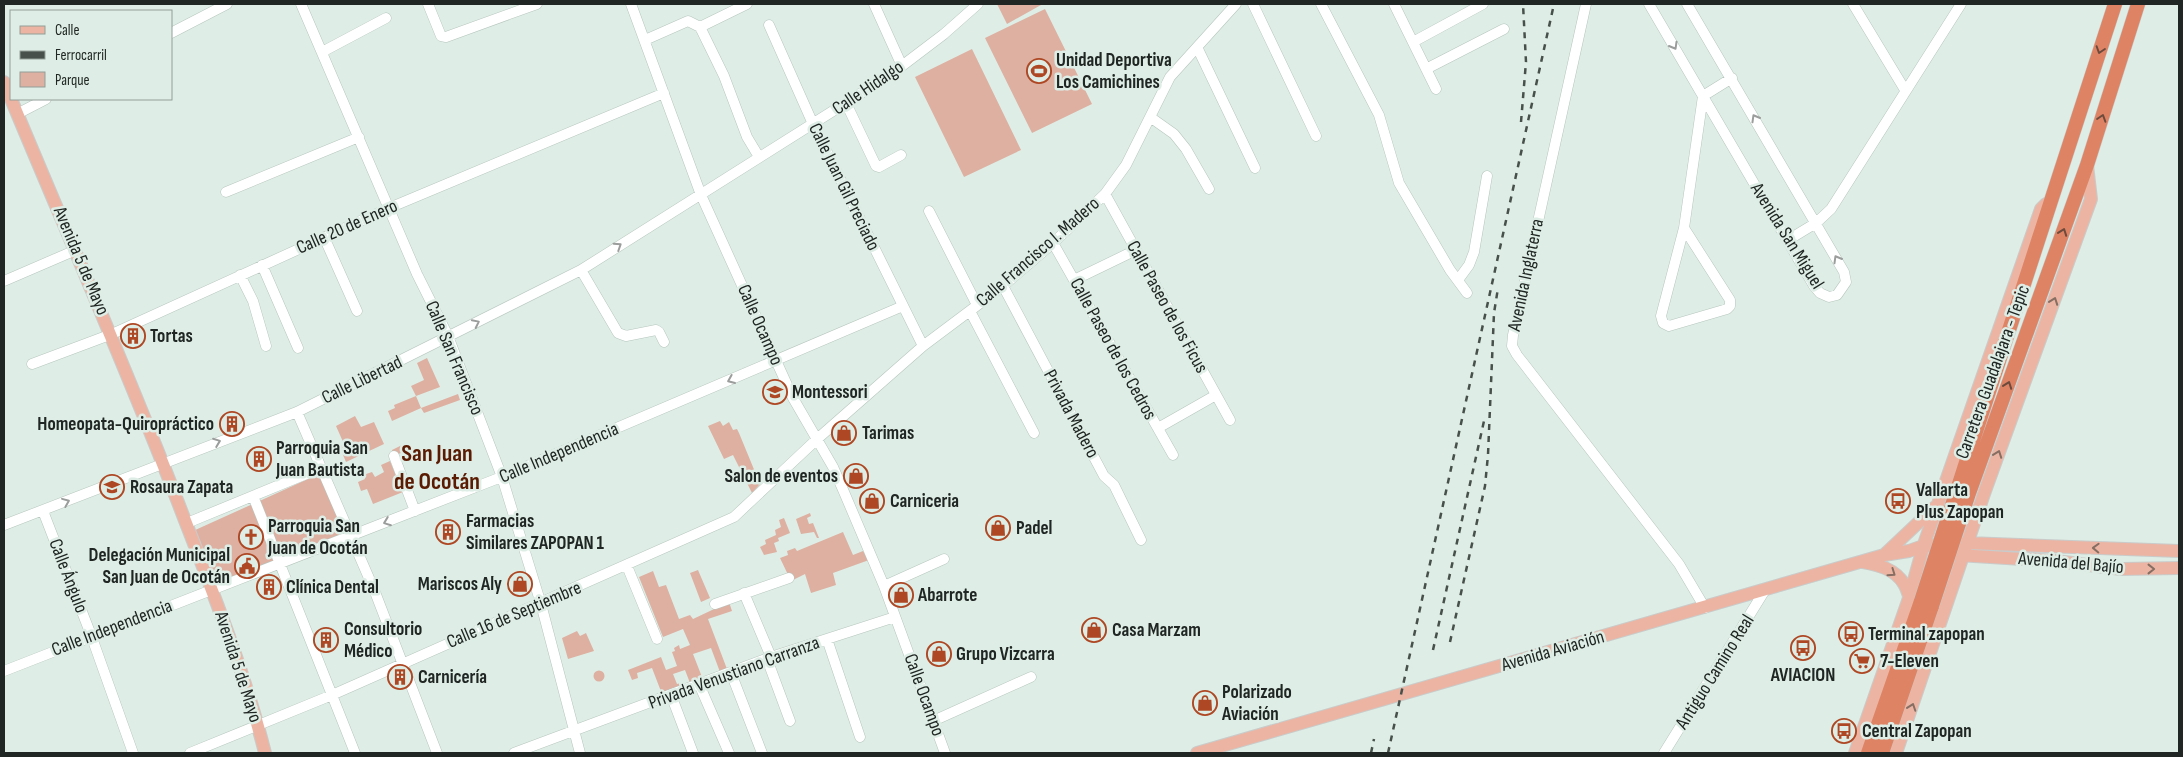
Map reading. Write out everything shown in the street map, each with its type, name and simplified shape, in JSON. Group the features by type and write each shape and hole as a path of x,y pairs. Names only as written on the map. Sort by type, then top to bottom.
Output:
{"highway":[{"name":"Carretera Guadalajara - Tepic","path":"1882,753 1926,604 1963,493 2054,195 2115,4"},
{"name":"Carretera Guadalajara - Tepic","path":"1963,493 2087,165 2138,4"},
{"name":"Carretera Guadalajara - Tepic","path":"1868,753 1926,604"}],"main road":[{"name":"Avenida 5 de Mayo","path":"4,82 10,97"},
{"name":"Avenida 5 de Mayo","path":"11,100 112,334 163,462 212,590 258,724 265,753"},
{"path":"1855,753 1926,604 1966,549 1985,491 2091,199 2087,165"},
{"path":"1896,753 1926,604 1918,552 1948,476 2041,209 2054,195"},
{"path":"1948,476 1948,490 1958,501 1969,501 1985,491"},
{"path":"1884,555 1938,503"},
{"name":"Avenida Aviación","path":"1197,753 1884,555 1966,549"},
{"name":"Avenida del Bajío","path":"1966,549 2179,550"},
{"name":"Avenida del Bajío","path":"1966,549 2121,569 2179,568"},
{"path":"1863,562 1886,568 1899,577 1926,604"}],"street":[{"path":"172,32 226,4"},
{"name":"Calle San Francisco","path":"301,4 417,274 448,336 502,477 541,604 580,753"},
{"path":"428,4 441,36 446,37 537,4"},
{"name":"Calle Ocampo","path":"631,4 700,195 776,360 840,484 884,586 945,753"},
{"path":"700,27 747,4"},
{"path":"874,4 902,66"},
{"name":"Calle Hidalgo","path":"700,195 902,66 978,4"},
{"name":"Calle Francisco I. Madero","path":"816,440 923,346 1004,286 1105,194 1126,165 1170,77 1236,4"},
{"path":"1253,4 1316,136"},
{"path":"1321,4 1379,116 1400,183 1466,293"},
{"path":"1394,4 1436,89"},
{"path":"1413,42 1483,4"},
{"name":"Avenida Inglaterra","path":"1586,4 1512,346 1517,355 1679,564 1705,608"},
{"name":"Avenida San Miguel","path":"1649,4 1814,286 1820,293 1829,297 1837,295 1846,282 1844,272 1687,4"},
{"path":"1853,4 1905,90"},
{"path":"1788,240 1816,224 1831,209 1961,4"},
{"path":"322,52 386,18"},
{"path":"645,40 688,21 700,27 724,76 747,136 760,158"},
{"name":"Calle Juan Gil Preciado","path":"769,25 813,124 923,346"},
{"path":"1426,69 1504,29"},
{"path":"1197,47 1255,168"},
{"path":"1684,228 1730,300 1730,304 1726,309 1669,326 1661,316 1684,228 1703,96 1732,78"},
{"name":"Calle 20 de Enero","path":"32,364 112,334 389,208 664,93"},
{"path":"17,114 44,100"},
{"path":"846,103 873,162 879,167 901,155"},
{"path":"1150,117 1174,134 1186,149 1209,189"},
{"path":"226,192 359,137"},
{"path":"1458,280 1469,265 1474,252 1487,176"},
{"name":"Calle Paseo de los Ficus","path":"1105,194 1230,420"},
{"name":"Calle Libertad","path":"4,525 163,462 297,412 581,270 700,195"},
{"path":"929,211 1034,433"},
{"path":"324,237 357,311"},
{"name":"Calle Paseo de los Cedros","path":"1053,243 1173,455"},
{"path":"4,281 76,250"},
{"path":"1074,280 1136,250"},
{"path":"262,266 298,348"},
{"path":"581,270 618,333 626,336 656,330 664,342"},
{"path":"240,276 253,301 266,346"},
{"name":"Privada Madero","path":"1004,286 1104,476 1114,485 1141,540"},
{"name":"Calle Independencia","path":"4,671 91,635 280,564 502,477 904,306"},
{"path":"1158,428 1216,395"},
{"path":"297,412 375,592 437,753"},
{"name":"Calle 16 de Septiembre","path":"190,753 332,695 734,517 816,440"},
{"path":"394,456 414,511"},
{"path":"186,524 321,468"},
{"path":"253,496 356,753"},
{"name":"Calle Ángulo","path":"43,511 91,635 133,753"},
{"path":"884,586 944,559"},
{"path":"627,566 657,640"},
{"path":"715,604 789,578"},
{"name":"Antiguo Camino Real","path":"1664,753 1765,590"},
{"path":"744,594 769,658 790,721"},
{"name":"Privada Venustiano Carranza","path":"514,753 769,658 895,617"},
{"path":"827,639 860,737"},
{"path":"730,673 762,753"},
{"path":"933,722 1031,677"},
{"path":"700,684 729,753"},
{"path":"671,695 693,753"}],"green space":[{"name":"Unidad Deportiva Los Camichines","path":"997,4 1041,4 1041,5 1007,24"},
{"name":"Unidad Deportiva Los Camichines","path":"1045,9 1092,104 1032,133 985,38"},
{"path":"972,49 1021,150 964,177 915,77"},
{"path":"427,358 440,387 416,396 411,386 424,380 417,363"},
{"path":"458,394 460,400 424,413 421,408"},
{"path":"416,396 421,408 392,421 388,411 395,408 394,405"},
{"path":"355,416 361,427 374,422 384,444 346,462 341,450 327,456 326,453 344,444 336,426"},
{"path":"720,421 723,426 729,422 733,430 737,429 739,433 760,484 752,493 733,455 724,459 708,426"},
{"path":"406,443 409,450 393,456 392,450"},
{"path":"390,461 403,492 373,504 367,489 361,491 358,482 365,479 363,475 372,472 375,477 384,472 381,465"},
{"path":"319,474 346,535 214,585 193,531"},
{"path":"810,513 811,516 807,518 809,524 813,523 819,538 817,538 814,532 801,534 796,519"},
{"path":"784,518 790,533 778,538 779,541 774,543 777,552 764,555 760,547 766,544 765,540 776,535 775,530 781,527 779,520"},
{"path":"843,532 853,555 863,551 869,560 833,573 836,585 811,593 805,574 791,581 780,558 788,555 787,551 795,548 797,551"},
{"path":"698,570 710,598 701,602 690,573"},
{"path":"653,571 659,587 666,585 679,619 690,615 693,619 729,602 732,611 708,619 727,669 720,672 711,648 693,654 702,677 690,683 685,670 673,674 677,684 681,683 683,685 662,694 652,668 637,673 638,678 632,680 628,670 661,657 666,670 677,666 672,652 675,651 674,648 679,645 680,649 690,645 683,629 663,637 639,577"},
{"path":"577,631 580,636 586,633 594,651 568,659 562,638"},
{"path":"599,670 605,676 599,682 593,676"}],"railway":[{"path":"1521,122 1526,62 1523,4"},
{"path":"1388,753 1554,4"},
{"path":"1450,642 1485,486 1494,313 1498,288"},
{"path":"1433,650 1484,421"},
{"path":"1371,753 1374,739"}],"place":[{"name":"Unidad Deportiva Los Camichines","path":"1039,71"},
{"name":"Tortas","path":"133,336"},
{"name":"Montessori","path":"775,392"},
{"name":"Homeopata-Quiropráctico","path":"232,424"},
{"name":"Tarimas","path":"844,433"},
{"name":"Parroquia San Juan Bautista","path":"259,459"},
{"name":"Salon de eventos","path":"856,476"},
{"name":"Rosaura Zapata","path":"112,487"},
{"name":"Carniceria","path":"872,501"},
{"name":"Vallarta Plus Zapopan","path":"1898,501"},
{"name":"Padel","path":"998,528"},
{"name":"Farmacias Similares ZAPOPAN 1","path":"448,532"},
{"name":"Parroquia San Juan de Ocotán","path":"251,537"},
{"name":"Delegación Municipal San Juan de Ocotán","path":"247,566"},
{"name":"Mariscos Aly","path":"520,584"},
{"name":"Clínica Dental","path":"269,587"},
{"name":"Abarrote","path":"901,595"},
{"name":"Casa Marzam","path":"1094,630"},
{"name":"Terminal zapopan","path":"1851,634"},
{"name":"Consultorio Médico","path":"326,640"},
{"name":"AVIACION","path":"1803,648"},
{"name":"Grupo Vizcarra","path":"939,654"},
{"name":"7-Eleven","path":"1862,661"},
{"name":"Carnicería","path":"400,677"},
{"name":"Polarizado Aviación","path":"1205,703"},
{"name":"Central Zapopan","path":"1844,731"}],"district":[{"name":"San Juan de Ocotán","path":"437,467"}]}
